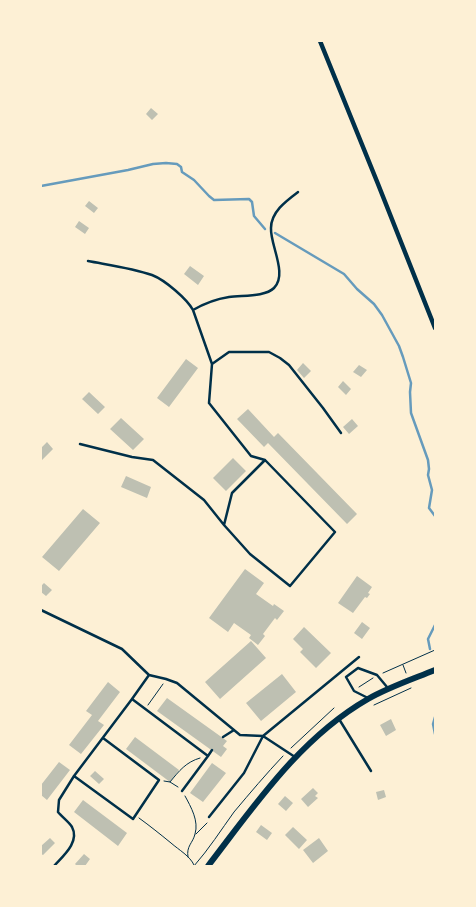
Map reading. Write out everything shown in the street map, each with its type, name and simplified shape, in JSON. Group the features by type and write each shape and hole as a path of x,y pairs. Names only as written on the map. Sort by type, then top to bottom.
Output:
{"main road":[{"path":"208,866 272,785 323,730 369,698 435,670"}],"street":[{"path":"320,41 435,328"}],"lane":[{"path":"194,310 221,298 264,293 274,288 279,280 279,275 277,256 270,228 273,218 281,206 298,192"},
{"path":"80,444 132,457 154,460 204,500 250,554 290,586 335,532 265,460 251,456 209,404 212,364 194,310 188,301 154,276 88,261"},
{"path":"212,364 228,352 268,352 280,358 288,365 323,408 341,434"},
{"path":"224,525 232,493 265,460"},
{"path":"41,610 122,649 150,675 177,684 240,735 263,736 296,758"},
{"path":"210,817 244,773 263,736 359,657"},
{"path":"369,698 354,690 346,677 358,668 377,676 389,689"},
{"path":"54,866 71,846 74,832 72,826 58,812 59,800 74,776 150,675"},
{"path":"132,699 208,756"},
{"path":"339,718 371,771"},
{"path":"223,737 234,730"},
{"path":"74,776 132,819 160,780 103,738"},
{"path":"182,791 212,750"}],"path":[{"path":"354,690 377,676 435,650"},
{"path":"145,709 166,679"},
{"path":"370,706 412,687"},
{"path":"135,815 157,830 188,857 194,863 194,866 249,794 287,752 334,708"},
{"path":"170,782 179,770 192,760 208,756"},
{"path":"160,780 170,782 182,791 191,806 196,825 195,835"},
{"path":"188,857 189,846 195,835 206,825 210,817"}],"building":[{"path":"151,108 158,114 152,120 146,114"},
{"path":"89,201 98,208 94,213 85,206"},
{"path":"79,221 89,228 85,234 75,227"},
{"path":"190,266 204,276 198,285 184,274"},
{"path":"186,359 198,368 169,407 157,398"},
{"path":"303,363 311,371 304,378 297,370"},
{"path":"359,365 367,370 361,377 353,372"},
{"path":"343,381 351,389 346,395 338,387"},
{"path":"89,392 105,407 98,414 82,399"},
{"path":"248,409 274,437 278,433 357,514 347,524 268,443 264,447 237,419"},
{"path":"121,418 144,439 133,450 110,429"},
{"path":"352,419 358,426 349,434 343,427"},
{"path":"47,442 53,449 41,461 41,448"},
{"path":"233,458 246,471 226,491 213,478"},
{"path":"126,476 151,487 147,498 121,487"},
{"path":"83,509 100,523 59,571 42,557"},
{"path":"245,569 264,583 256,594 284,611 277,620 275,618 263,634 265,636 258,645 249,638 251,635 234,623 228,632 209,618"},
{"path":"357,576 372,587 368,593 370,594 367,598 365,597 353,613 338,603"},
{"path":"44,583 52,590 46,596 41,592 41,586"},
{"path":"362,622 370,628 362,639 354,633"},
{"path":"304,627 331,653 316,668 300,652 303,649 293,639"},
{"path":"251,641 266,658 220,699 205,682"},
{"path":"282,674 296,692 261,721 246,703"},
{"path":"108,682 120,692 98,721 104,725 81,754 69,745 92,715 86,711"},
{"path":"167,698 227,741 223,746 227,749 221,757 157,711"},
{"path":"391,719 396,730 386,736 380,725"},
{"path":"135,737 179,770 170,782 126,749"},
{"path":"59,762 70,770 47,800 41,795 41,785"},
{"path":"212,763 226,773 203,802 190,793"},
{"path":"95,771 104,779 99,784 90,776"},
{"path":"313,788 318,793 315,796 318,798 308,807 301,799"},
{"path":"384,790 386,797 378,800 376,792"},
{"path":"285,796 293,803 286,811 278,804"},
{"path":"83,800 127,833 118,846 74,812"},
{"path":"261,825 272,833 267,840 256,832"},
{"path":"293,827 307,840 299,849 285,835"},
{"path":"50,838 55,843 43,855 41,854 41,846"},
{"path":"319,838 328,851 313,863 303,850"},
{"path":"84,854 90,859 85,866 77,866 75,864"}],"waterway":[{"path":"41,186 153,164 177,164 181,167 182,172 194,180 214,200 249,199 252,202 254,216 265,229"},
{"path":"275,233 344,274 374,304 382,315 399,346 411,383 411,413 428,460 428,475 432,490 429,508 435,516"},
{"path":"430,649 428,639 435,625"},
{"path":"435,717 433,724 435,734"}]}
